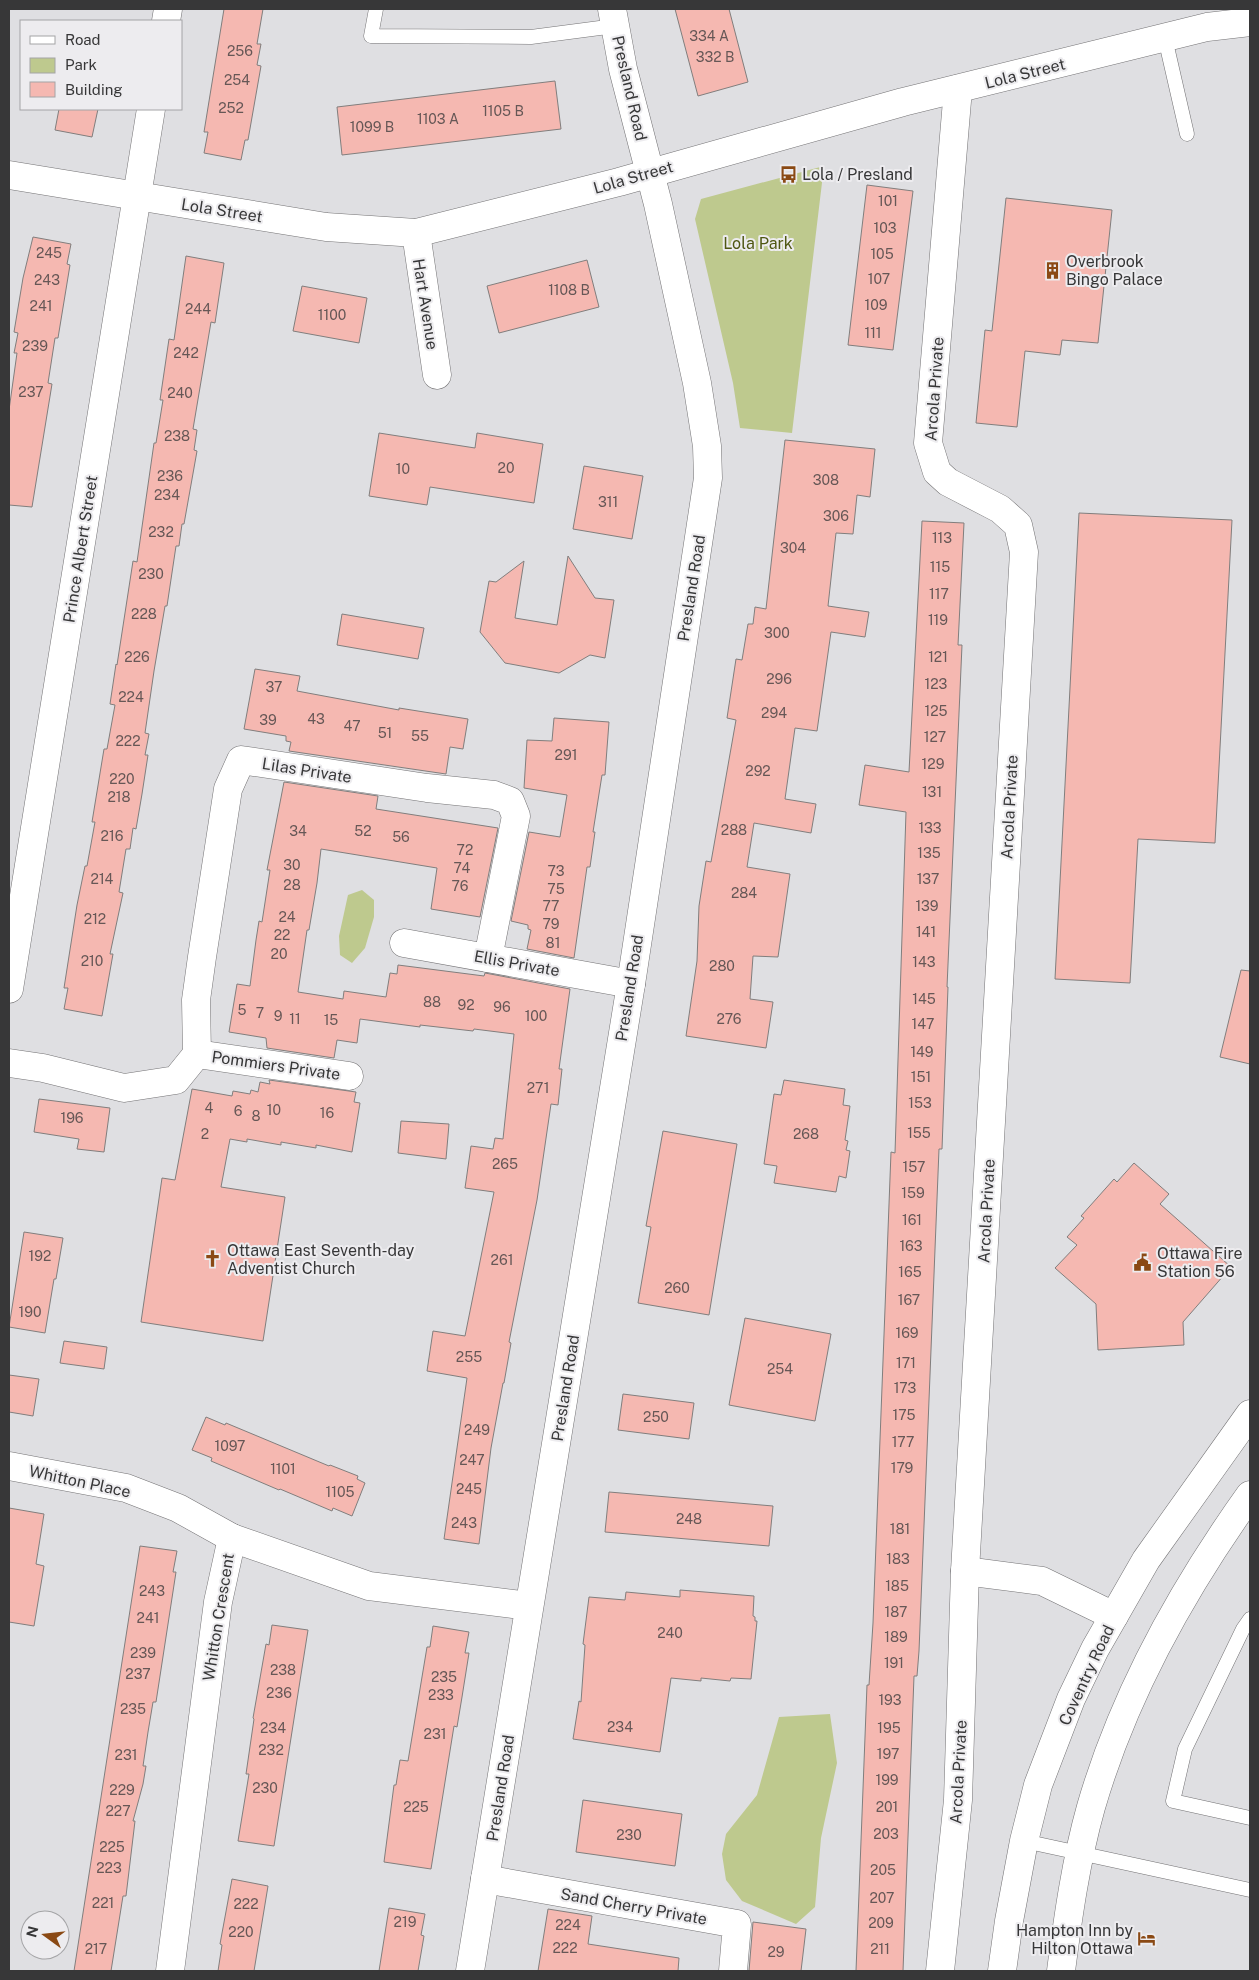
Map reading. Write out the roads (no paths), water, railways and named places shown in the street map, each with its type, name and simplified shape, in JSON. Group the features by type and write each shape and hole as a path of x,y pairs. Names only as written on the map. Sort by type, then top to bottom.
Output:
{"street":[{"name":"Presland Road","path":"470,1971 630,984 708,478 707,446 697,383 650,173 623,69 614,18"},
{"name":"Lola Street","path":"9,174 326,227 416,234 650,173 894,105 1207,27 1250,22"},
{"name":"Arcola Private","path":"940,1971 958,1800 965,1571 1024,552 1018,526 1000,509 948,482 937,472 928,443 958,89"},
{"name":"Prince Albert Street","path":"9,989 151,110"},
{"name":"Hart Avenue","path":"416,234 436,375"},
{"name":"Lilas Private","path":"197,1054 196,1000 201,966 228,789 241,760 427,788 494,795 510,801 516,816 488,958"},
{"name":"Ellis Private","path":"404,944 630,984"},
{"name":"Pommiers Private","path":"9,1063 43,1068 124,1088 176,1080 197,1054 349,1076"},
{"name":"Coventry Road","path":"1002,1971 1024,1840 1038,1785 1072,1699 1095,1649 1146,1560 1250,1414"},
{"name":"Whitton Place","path":"9,1466 126,1488 178,1508 232,1538"},
{"path":"1061,1971 1080,1854 1091,1808 1122,1720 1140,1678 1183,1596 1208,1555 1250,1494"},
{"name":"Whitton Crescent","path":"170,1971 218,1602 232,1538 369,1586 529,1606"},
{"path":"965,1571 1042,1581 1114,1616"},
{"name":"Sand Cherry Private","path":"485,1879 737,1924 733,1971"}],"lane":[{"path":"376,9 371,36 531,37 614,18"},
{"path":"1165,38 1187,134"},
{"path":"1250,1619 1243,1629 1185,1749 1173,1801 1250,1818"},
{"path":"1024,1840 1080,1854 1250,1890"}],"place":[{"name":"Lola / Presland","path":"788,174"},
{"name":"Overbrook Bingo Palace","path":"1052,270"},
{"name":"Ottawa East Seventh-day Adventist Church","path":"213,1259"},
{"name":"Ottawa Fire Station 56","path":"1143,1262"},
{"name":"Hampton Inn by Hilton Ottawa","path":"1147,1939"}],"park label":[{"name":"Lola Park","path":"758,243"}]}
